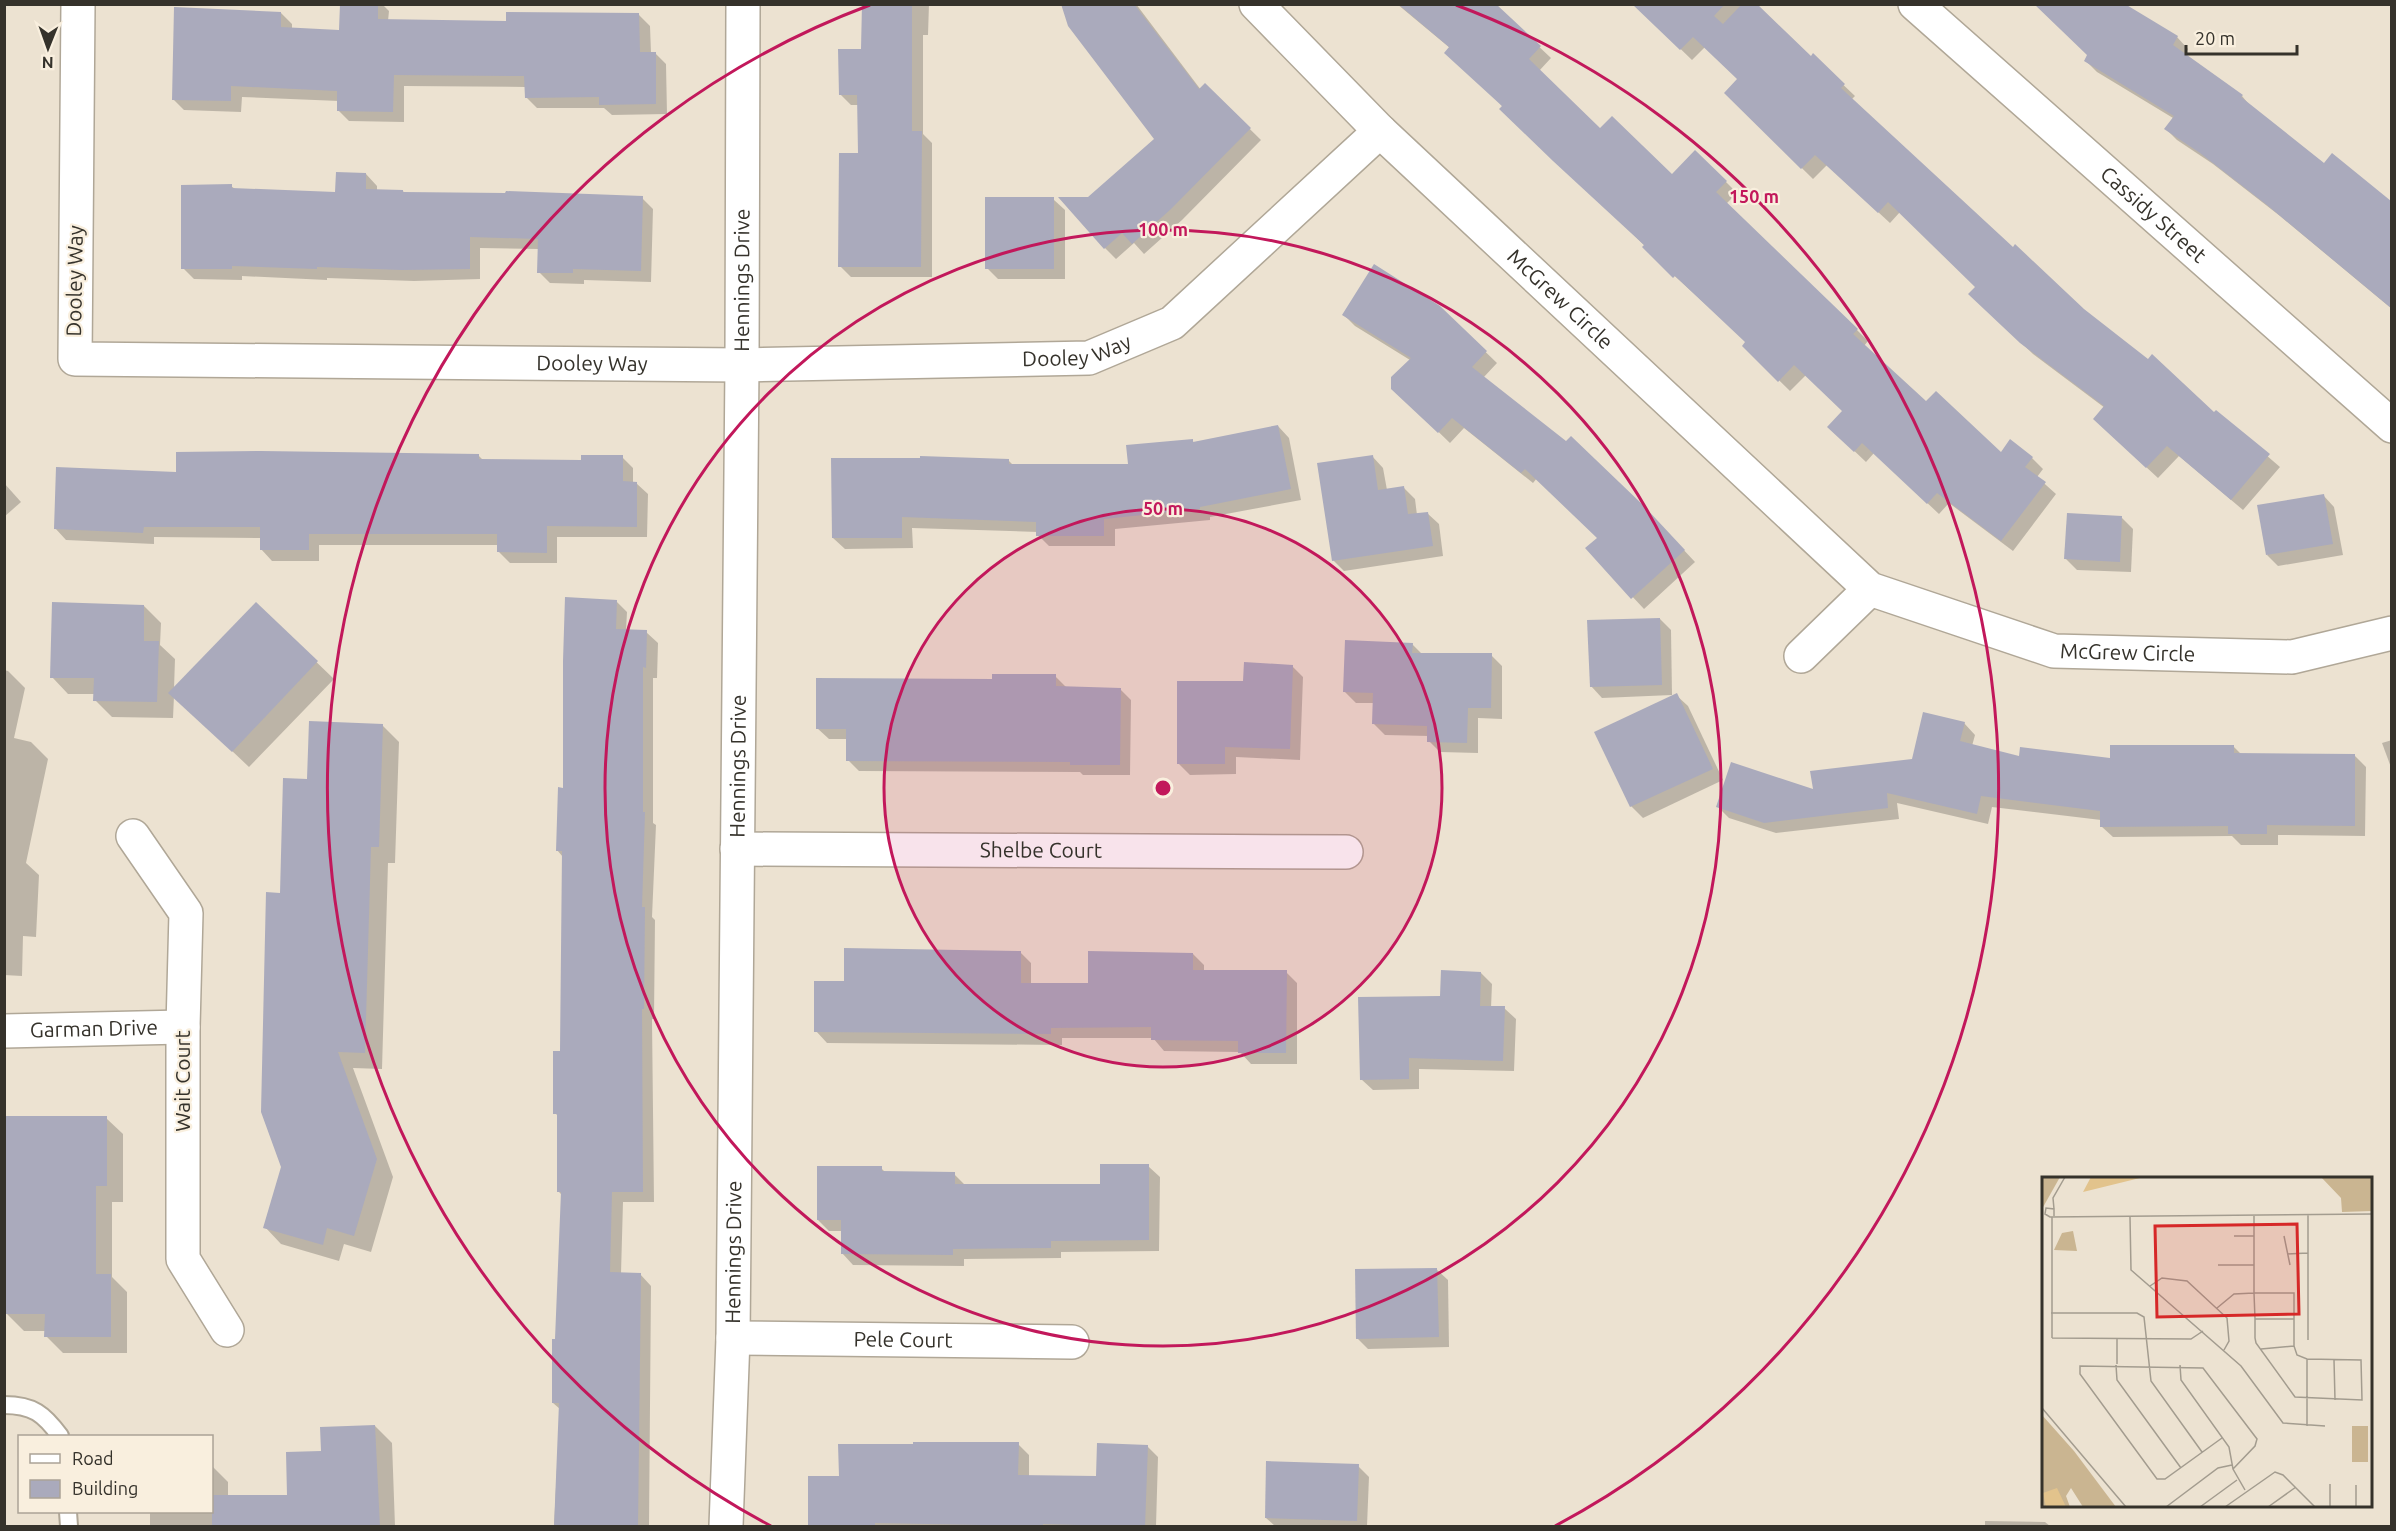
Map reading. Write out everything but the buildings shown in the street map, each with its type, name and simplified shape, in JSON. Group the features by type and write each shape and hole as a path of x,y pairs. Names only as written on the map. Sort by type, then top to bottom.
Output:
{"street":[{"name":"Dooley Way","path":"78,4 75,359 742,365 1089,358 1172,323 1380,131"},
{"name":"Hennings Drive","path":"726,1527 733,1338 742,365 742,4"},
{"name":"McGrew Circle","path":"1256,4 1380,131 1870,589 2054,651 2292,657 2391,633"},
{"name":"Cassidy Street","path":"1914,4 2391,426"},
{"path":"1802,656 1870,589"},
{"name":"Wait Court","path":"133,836 186,913 183,1027 183,1259 227,1330"},
{"name":"Shelbe Court","path":"737,849 1346,852"},
{"name":"Garman Drive","path":"4,1031 183,1027"},
{"name":"Pele Court","path":"733,1338 1072,1342"}],"lane":[{"path":"4,1405 20,1405 45,1417 58,1435"}]}
